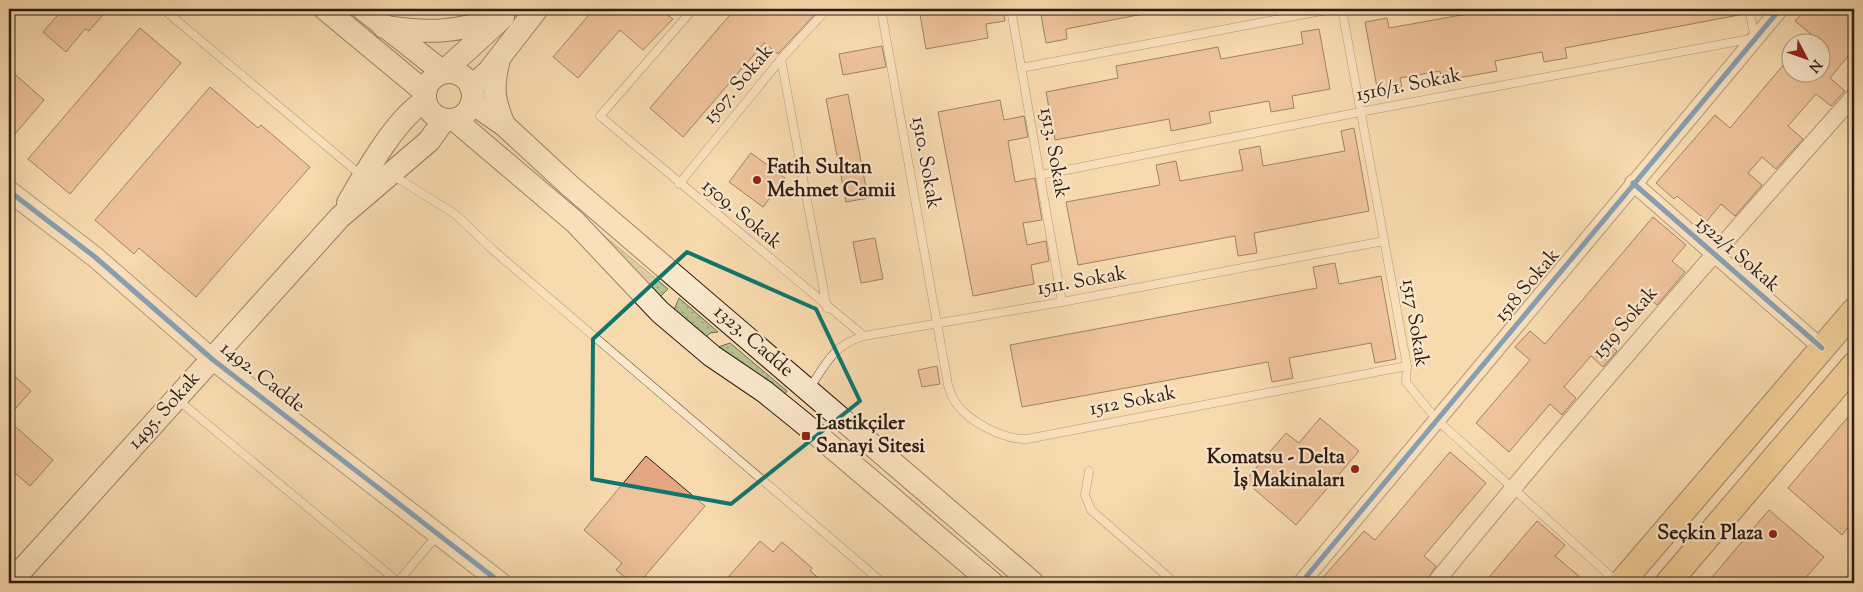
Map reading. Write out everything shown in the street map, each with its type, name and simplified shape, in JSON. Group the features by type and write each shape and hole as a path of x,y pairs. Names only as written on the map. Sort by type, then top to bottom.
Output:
{"main road":[{"path":"325,9 425,96 434,116 450,120 575,222 660,312 712,356 765,392 790,412 992,583"},
{"path":"363,9 443,72 460,74 472,95"},
{"path":"450,120 463,116 472,95 536,9"},
{"path":"425,96 428,83 435,76 443,72 508,13"},
{"path":"384,27 420,32 452,31 508,13"},
{"path":"500,57 493,90 496,106 504,125"},
{"name":"1323. Cadde","path":"472,95 576,192 686,284 1033,583"},
{"name":"1495. Sokak","path":"340,217 363,178 401,123 425,96"},
{"name":"1495. Sokak","path":"10,583 340,217 429,141 450,120"},
{"path":"660,312 686,284"},
{"path":"1620,583 1854,311"},
{"path":"712,356 714,343 722,334 738,330"},
{"path":"1668,583 1853,368"},
{"path":"790,412 808,391"}],"street":[{"name":"1518 Sokak","path":"1301,583 1780,9"},
{"name":"1519 Sokak","path":"1435,583 1512,488 1713,254 1854,96"},
{"name":"1522/1 Sokak","path":"1633,183 1822,348"},
{"name":"1492. Cadde","path":"9,191 95,257 212,359 501,583"}],"lane":[{"path":"163,9 363,178"},
{"name":"1509. Sokak","path":"693,9 600,116 827,308 864,336"},
{"name":"1507. Sokak","path":"679,184 782,59 827,9"},
{"name":"1510. Sokak","path":"881,9 938,323"},
{"name":"1513. Sokak","path":"1010,9 1041,175 1062,302"},
{"path":"1021,68 1332,9"},
{"name":"1517 Sokak","path":"1342,9 1407,366 1406,382 1437,420 1620,583"},
{"path":"1749,9 1755,38"},
{"name":"1516/1. Sokak","path":"1041,175 1360,112 1755,38"},
{"path":"782,59 827,308"},
{"path":"391,174 468,224 494,251 883,583"},
{"name":"1511. Sokak","path":"808,391 835,351 848,341 864,336 1062,302 1384,240"},
{"name":"1512 Sokak","path":"938,323 948,385 954,400 962,411 1001,435 1014,439 1027,439 1407,366"},
{"path":"176,398 397,583 438,534"},
{"path":"1089,471 1085,495 1091,510 1176,583"}],"highlighted area":[{"path":"687,252 816,309 860,401 731,504 592,479 593,339"}],"green space":[{"path":"588,222 668,289 659,298"},
{"path":"679,298 718,332 710,333 703,340 674,310"},
{"path":"730,343 787,391 784,395 718,347"}],"building":[{"path":"63,9 108,9 89,31 85,29 66,52 43,32"},
{"path":"594,9 671,9 666,14 673,19 643,50 620,30 578,78 553,57"},
{"path":"735,9 820,9 778,54 764,43 683,137 650,108"},
{"path":"919,9 1003,9 1005,21 986,24 988,38 926,49"},
{"path":"1040,9 1143,9 1143,14 1066,29 1067,39 1046,43"},
{"path":"1495,9 1743,9 1744,14 1565,48 1567,58 1544,62 1542,52 1495,61 1497,71 1442,81 1440,71 1400,78 1402,88 1378,93 1365,22 1387,18 1389,28"},
{"path":"1806,9 1854,9 1854,49 1830,78 1830,32 1809,32 1795,21"},
{"path":"140,28 181,63 70,194 28,159"},
{"path":"1319,29 1330,89 1292,96 1294,108 1271,112 1269,101 1209,112 1211,123 1171,131 1169,119 1055,140 1046,92 1118,78 1116,66 1218,47 1221,59 1303,44 1301,32"},
{"path":"882,46 886,67 843,75 839,54"},
{"path":"9,69 44,100 9,141"},
{"path":"1780,69 1780,82 1830,82 1830,78 1845,91 1831,106 1816,94 1788,126 1803,139 1776,169 1762,157 1748,173 1762,185 1735,216 1721,204 1707,221 1677,196 1674,199 1656,183 1715,115 1730,128"},
{"path":"210,87 258,128 261,125 310,167 196,297 139,248 134,254 95,220"},
{"path":"848,94 868,198 846,202 826,99"},
{"path":"1000,100 1004,120 1024,116 1028,137 1008,141 1015,182 1035,178 1042,220 1023,223 1027,245 1046,241 1049,261 1031,265 1034,284 973,296 938,112"},
{"path":"1354,128 1369,211 1254,233 1257,253 1238,256 1235,236 1078,265 1066,202 1160,185 1156,165 1176,161 1180,181 1243,170 1239,150 1260,146 1263,166 1345,151 1341,131"},
{"name":"Fatih Sultan Mehmet Camii","path":"751,153 785,178 763,207 729,182"},
{"path":"1653,217 1686,245 1672,261 1685,272 1657,305 1644,294 1605,340 1617,351 1603,367 1591,356 1564,387 1576,398 1562,415 1550,404 1509,452 1476,423 1530,360 1515,347 1530,331 1545,344"},
{"path":"875,238 883,279 861,283 853,242"},
{"path":"1335,263 1339,284 1381,276 1396,359 1375,363 1371,343 1289,358 1293,378 1272,382 1268,362 1022,407 1010,345 1317,288 1313,267"},
{"path":"937,366 940,384 922,387 918,370"},
{"path":"9,371 31,391 9,416"},
{"path":"1854,410 1854,520 1842,535 1788,488"},
{"path":"1320,418 1359,451 1296,525 1245,481 1286,433 1299,443"},
{"path":"9,421 53,460 30,486 9,468"},
{"path":"1450,452 1486,483 1424,556 1436,566 1425,583 1318,583 1364,531 1375,540"},
{"path":"646,456 705,506 639,583 632,583 616,570 622,563 584,530"},
{"name":"Seçkin Plaza","path":"1769,510 1824,557 1801,583 1707,583"},
{"path":"1537,521 1565,545 1555,556 1587,583 1484,583"},
{"path":"760,541 773,552 782,542 812,568 810,571 825,583 723,583"}],"cycle path":[{"path":"1301,583 1780,9"},
{"path":"1633,183 1822,348"},
{"path":"9,191 95,257 212,359 501,583"}],"place":[{"name":"Fatih Sultan Mehmet Camii","path":"757,180"},
{"name":"Lastikçiler Sanayi Sitesi","path":"806,436"},
{"name":"Komatsu - Delta İş Makinaları","path":"1355,469"},
{"name":"Seçkin Plaza","path":"1773,534"}]}
